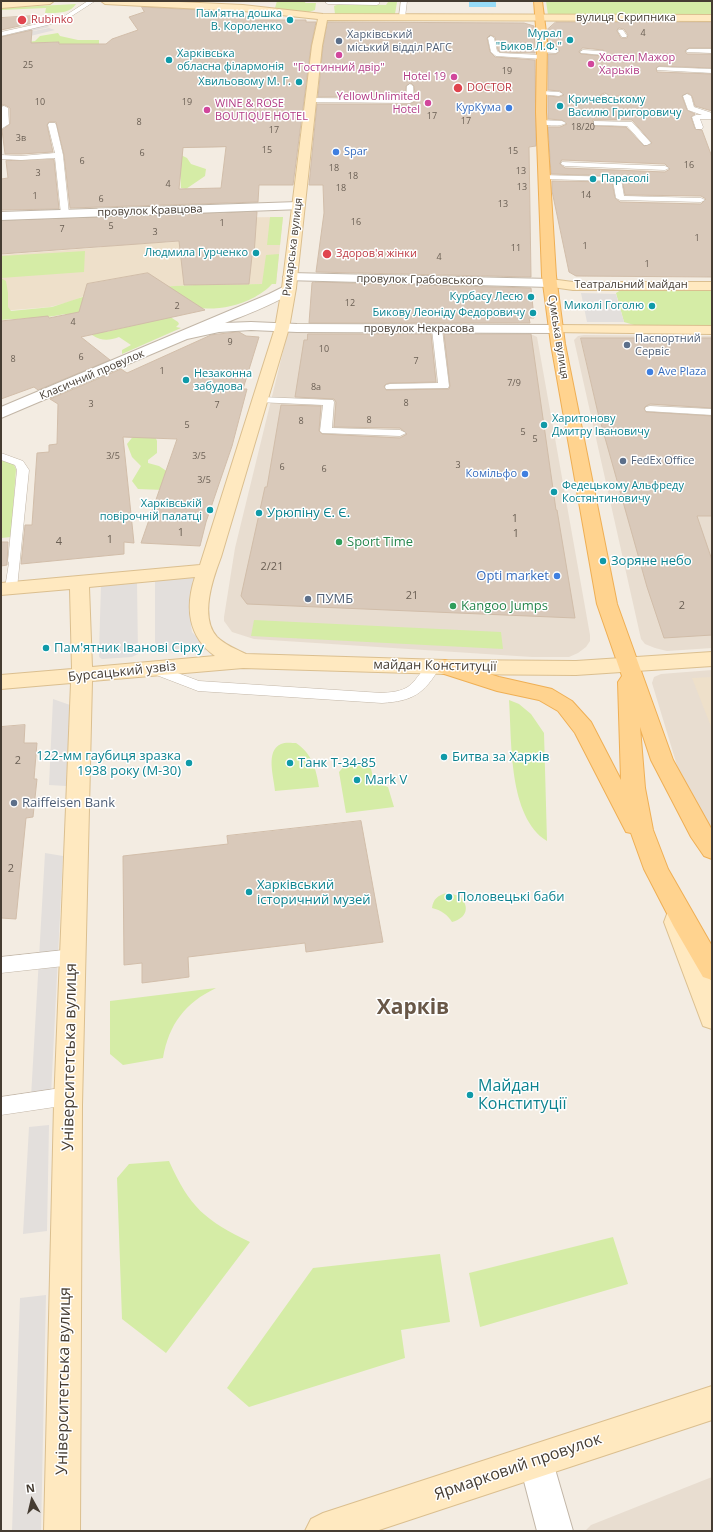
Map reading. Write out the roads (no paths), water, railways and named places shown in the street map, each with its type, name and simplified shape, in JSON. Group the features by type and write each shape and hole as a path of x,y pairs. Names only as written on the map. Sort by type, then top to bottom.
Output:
{"main road":[{"name":"Сумська вулиця","path":"538,1 542,54 544,177 550,283 555,330 607,604 628,665"},
{"path":"628,665 631,761 640,826 647,848"},
{"path":"628,665 662,760 699,830 712,849"},
{"path":"439,667 497,684 544,694 565,706 583,728 647,848 665,886 712,969"}],"street":[{"path":"1,5 50,1"},
{"path":"105,1 179,3 243,8 323,17 540,18"},
{"name":"Римарська вулиця","path":"243,661 220,650 210,640 200,625 197,613 206,570 212,557 282,328 289,283 316,46 323,17"},
{"name":"вулиця Скрипника","path":"540,18 616,20 712,18"},
{"name":"провулок Кравцова","path":"1,216 298,206"},
{"name":"провулок Грабовського","path":"289,283 550,283"},
{"name":"Класичний провулок","path":"1,413 183,336 289,283"},
{"name":"Театральний майдан","path":"550,283 573,286 712,286"},
{"name":"Класичний провулок","path":"183,336 219,328 251,326 282,328"},
{"name":"провулок Некрасова","path":"282,328 555,330"},
{"path":"555,330 712,330"},
{"path":"6,588 206,570"},
{"name":"Університетська вулиця","path":"62,1531 68,1096 82,676 79,582"},
{"name":"майдан Конституції","path":"243,661 439,667 576,668 712,659"},
{"name":"Бурсацький узвіз","path":"1,682 243,661"},
{"path":"647,848 685,943 712,1017"},
{"name":"Ярмарковий провулок","path":"341,1528 712,1403"},
{"path":"536,1462 555,1531"}],"lane":[{"path":"1,34 62,20 92,1"},
{"path":"323,17 328,1 377,3"},
{"path":"402,17 404,1"},
{"path":"491,38 494,52 498,56 542,54 556,51"},
{"path":"689,50 712,51"},
{"path":"583,52 603,53"},
{"path":"658,70 712,71"},
{"path":"310,100 410,101 410,86"},
{"path":"542,93 559,94"},
{"path":"604,93 607,98 640,100"},
{"path":"687,96 691,108 712,116"},
{"path":"1,109 4,108 5,124 1,127"},
{"path":"699,127 696,117 712,116"},
{"path":"542,122 562,123"},
{"path":"597,123 629,124 647,143"},
{"path":"52,125 59,155 65,214"},
{"path":"1,157 20,158 59,155"},
{"path":"544,163 665,168"},
{"path":"544,177 617,179 620,198 701,200"},
{"path":"390,387 444,386 437,329"},
{"path":"261,400 329,402 326,431 400,433"},
{"path":"650,409 712,412"},
{"path":"1,456 19,463 23,470 14,563 6,588"},
{"path":"151,668 198,686 382,698 398,697 413,692 439,667"},
{"path":"1,965 72,957"},
{"path":"1,1106 68,1096"}],"water":[{"path":"469,1 496,1 496,7 469,7"}],"place":[{"name":"Rubinko","path":"22,20"},
{"name":"Пам'ятна дошка В. Короленко","path":"290,20"},
{"name":"Мурал \"Биков Л.Ф.\"","path":"570,40"},
{"name":"Харківський міський відділ РАГС","path":"339,41"},
{"name":"\"Гостинний двір\"","path":"339,55"},
{"name":"Харківська обласна філармонія","path":"169,60"},
{"name":"Хостел Мажор Харьків","path":"591,64"},
{"name":"Hotel 19","path":"454,77"},
{"name":"Хвильовому М. Г.","path":"299,82"},
{"name":"DOCTOR","path":"458,88"},
{"name":"YellowUnlimited Hotel","path":"428,103"},
{"name":"Кричевському Василю Григоровичу","path":"560,106"},
{"name":"КурКума","path":"509,108"},
{"name":"WINE & ROSE BOUTIQUE HOTEL","path":"207,110"},
{"name":"Spar","path":"336,152"},
{"name":"Парасолі","path":"593,179"},
{"name":"Людмила Гурченко","path":"256,253"},
{"name":"Здоров'я жінки","path":"327,254"},
{"name":"Курбасу Лесю","path":"531,297"},
{"name":"Миколі Гоголю","path":"652,306"},
{"name":"Бикову Леоніду Федоровичу","path":"533,313"},
{"name":"Паспортний Сервіс","path":"627,345"},
{"name":"Ave Plaza","path":"650,372"},
{"name":"Незаконна забудова","path":"186,380"},
{"name":"Харитонову Дмитру Івановичу","path":"544,425"},
{"name":"FedEx Office","path":"623,461"},
{"name":"Комільфо","path":"525,474"},
{"name":"Федецькому Альфреду Костянтиновичу","path":"554,492"},
{"name":"Харківській повірочній палатці","path":"210,510"},
{"name":"Урюпіну Є. Є.","path":"259,513"},
{"name":"Sport Time","path":"339,542"},
{"name":"Зоряне небо","path":"603,561"},
{"name":"Opti market","path":"557,576"},
{"name":"ПУМБ","path":"308,599"},
{"name":"Kangoo Jumps","path":"453,606"},
{"name":"Пам'ятник Іванові Сірку","path":"46,648"},
{"name":"Битва за Харків","path":"444,757"},
{"name":"122-мм гаубиця зразка 1938 року (М-30)","path":"189,763"},
{"name":"Танк Т-34-85","path":"290,763"},
{"name":"Mark V","path":"357,780"},
{"name":"Raiffeisen Bank","path":"14,803"},
{"name":"Харківський історичний музей","path":"249,892"},
{"name":"Половецькі баби","path":"449,897"},
{"name":"Майдан Конституції","path":"470,1095"}],"district":[{"name":"Харків","path":"413,1008"}]}
